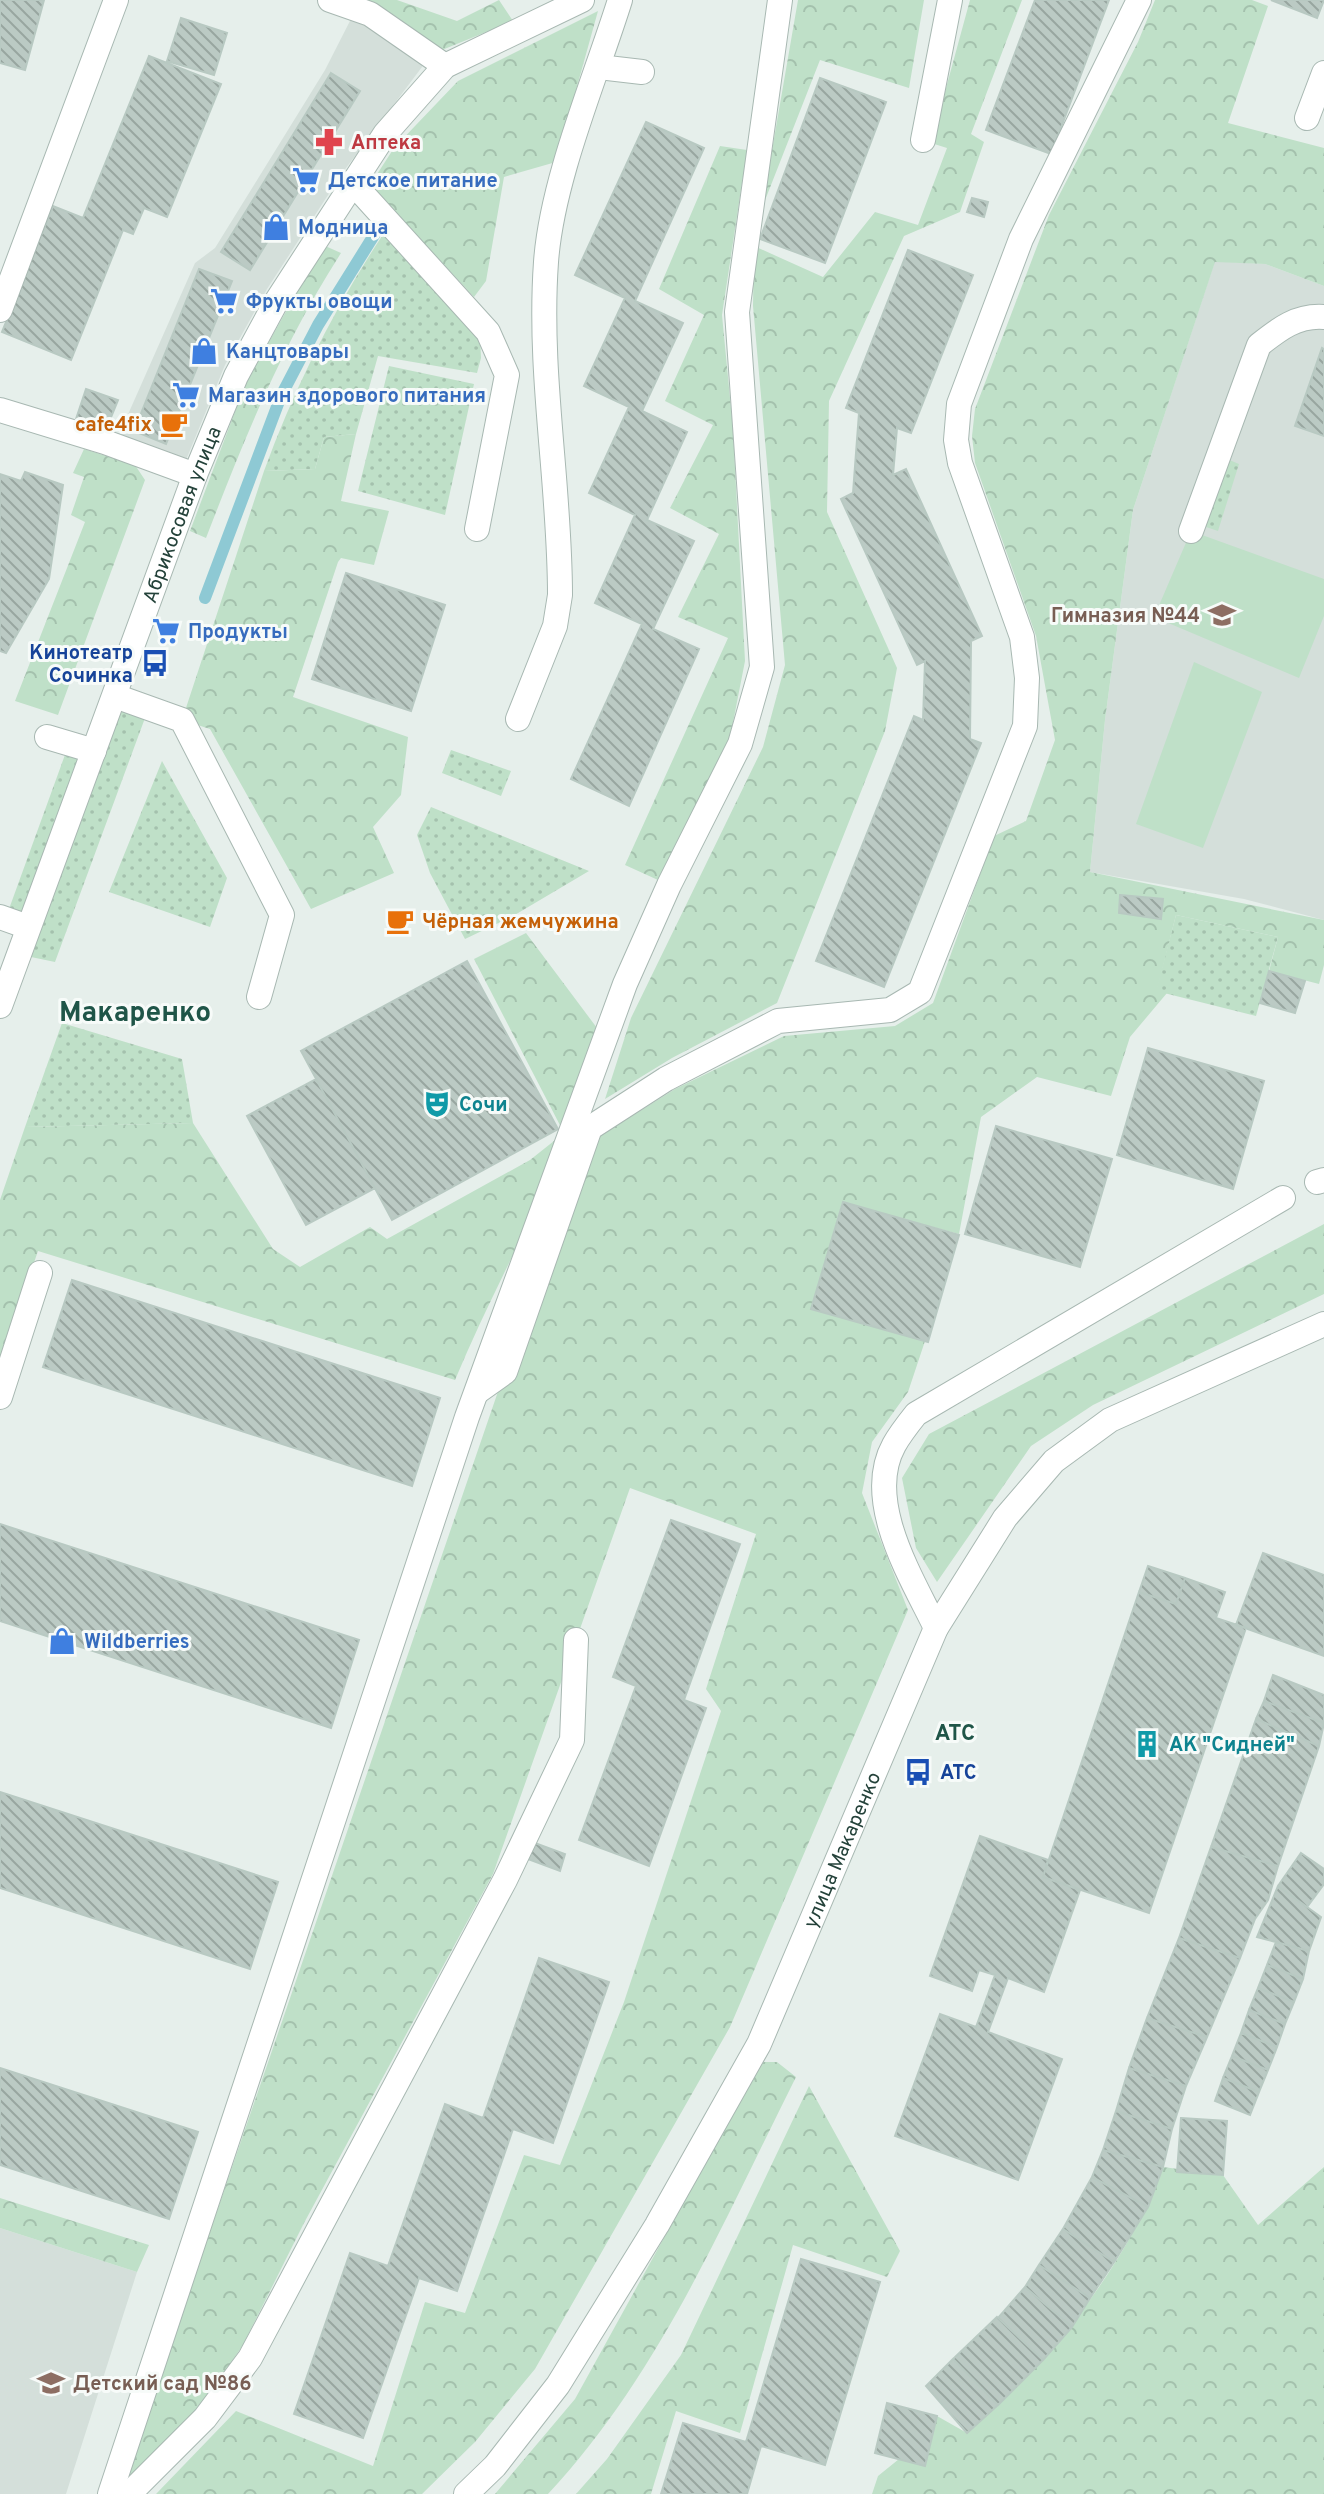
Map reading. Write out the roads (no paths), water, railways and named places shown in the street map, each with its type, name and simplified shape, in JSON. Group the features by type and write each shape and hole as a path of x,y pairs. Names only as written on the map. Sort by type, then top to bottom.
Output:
{"street":[{"path":"0,310 116,0"},
{"path":"330,0 370,14 445,66"},
{"name":"Абрикосовая улица","path":"0,1006 7,960 28,927 195,475 236,376 269,314 385,134 445,66 582,0"},
{"path":"518,719 555,626 560,595 544,371 546,260 558,193 620,0"},
{"path":"110,2494 477,1392 625,984 669,885 740,744 762,667 737,312 780,0"},
{"path":"923,140 950,0"},
{"path":"477,1392 505,1372 590,1128 666,1079 778,1021 890,1010 920,992 1025,726 1027,678 1022,637 960,463 956,440 959,404 1021,239 1139,0"},
{"path":"599,67 642,72"},
{"path":"1307,118 1324,73"},
{"path":"352,182 488,332 507,375 477,529"},
{"path":"1191,531 1259,345 1282,327 1308,316 1324,317"},
{"path":"0,410 105,442 195,475"},
{"path":"115,696 182,720 282,915 259,997"},
{"path":"47,737 94,751"},
{"path":"0,917 28,927"},
{"path":"936,1628 889,1528 885,1490 884,1477 892,1447 916,1414 1283,1198"},
{"path":"0,1397 40,1273"},
{"name":"улица Макаренко","path":"466,2494 495,2466 558,2385 657,2225 759,2044 936,1628 1005,1518 1054,1461 1110,1420 1324,1324"},
{"path":"129,2494 205,2418 250,2358 505,1880 572,1740 576,1640"}],"waterway":[{"path":"205,598 281,396 318,325 376,232"}],"place":[{"name":"Аптека","path":"329,142"},
{"name":"Детское питание","path":"306,180"},
{"name":"Модница","path":"276,227"},
{"name":"Фрукты овощи","path":"224,301"},
{"name":"Канцтовары","path":"204,351"},
{"name":"Магазин здорового питания","path":"186,395"},
{"name":"cafe4fix","path":"174,424"},
{"name":"Гимназия №44","path":"1222,615"},
{"name":"Продукты","path":"166,631"},
{"name":"Кинотеатр Сочинка","path":"155,663"},
{"name":"Чёрная жемчужина","path":"400,921"},
{"name":"Сочи","path":"437,1104"},
{"name":"Wildberries","path":"62,1641"},
{"name":"АК \"Сидней\"","path":"1147,1744"},
{"name":"АТС","path":"918,1772"},
{"name":"Детский сад №86","path":"51,2383"}],"district":[{"name":"Макаренко","path":"135,1011"},
{"name":"АТС","path":"955,1732"}]}
